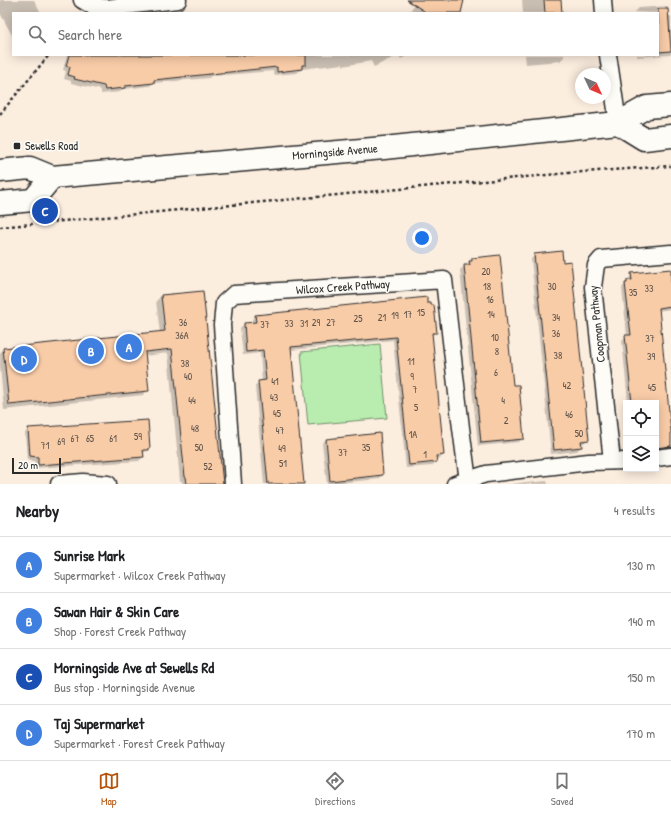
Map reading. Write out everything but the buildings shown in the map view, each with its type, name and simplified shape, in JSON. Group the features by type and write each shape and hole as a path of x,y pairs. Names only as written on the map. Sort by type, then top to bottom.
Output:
{"main road":[{"name":"Morningside Avenue","path":"0,171 30,168 52,177 384,148 618,123 647,107 671,105"},
{"path":"618,123 644,139 671,136"},
{"path":"0,203 33,200 52,177"}],"street":[{"path":"82,0 92,6 106,8 178,0"},
{"path":"603,0 604,12"},
{"path":"608,56 618,123"},
{"name":"Coopman Pathway","path":"619,461 593,287 596,266 601,260 671,253"},
{"name":"Wilcox Creek Pathway","path":"233,484 222,325 224,303 234,294 444,280 461,428 462,482"},
{"path":"659,458 671,456"},
{"path":"462,482 486,474 589,462 619,461"},
{"path":"59,484 83,482 108,484"}],"path":[{"path":"0,114 48,56"},
{"path":"0,227 568,173 671,166"}],"green space":[{"path":"380,344 387,418 308,425 301,352"}],"place":[{"name":"Sewells Road","path":"17,146"},
{"name":"Morningside Ave at Sewells Rd","path":"45,211"},
{"name":"Sunrise Mark","path":"129,347"},
{"name":"Sawan Hair & Skin Care","path":"91,351"},
{"name":"Taj Supermarket","path":"24,359"}]}
